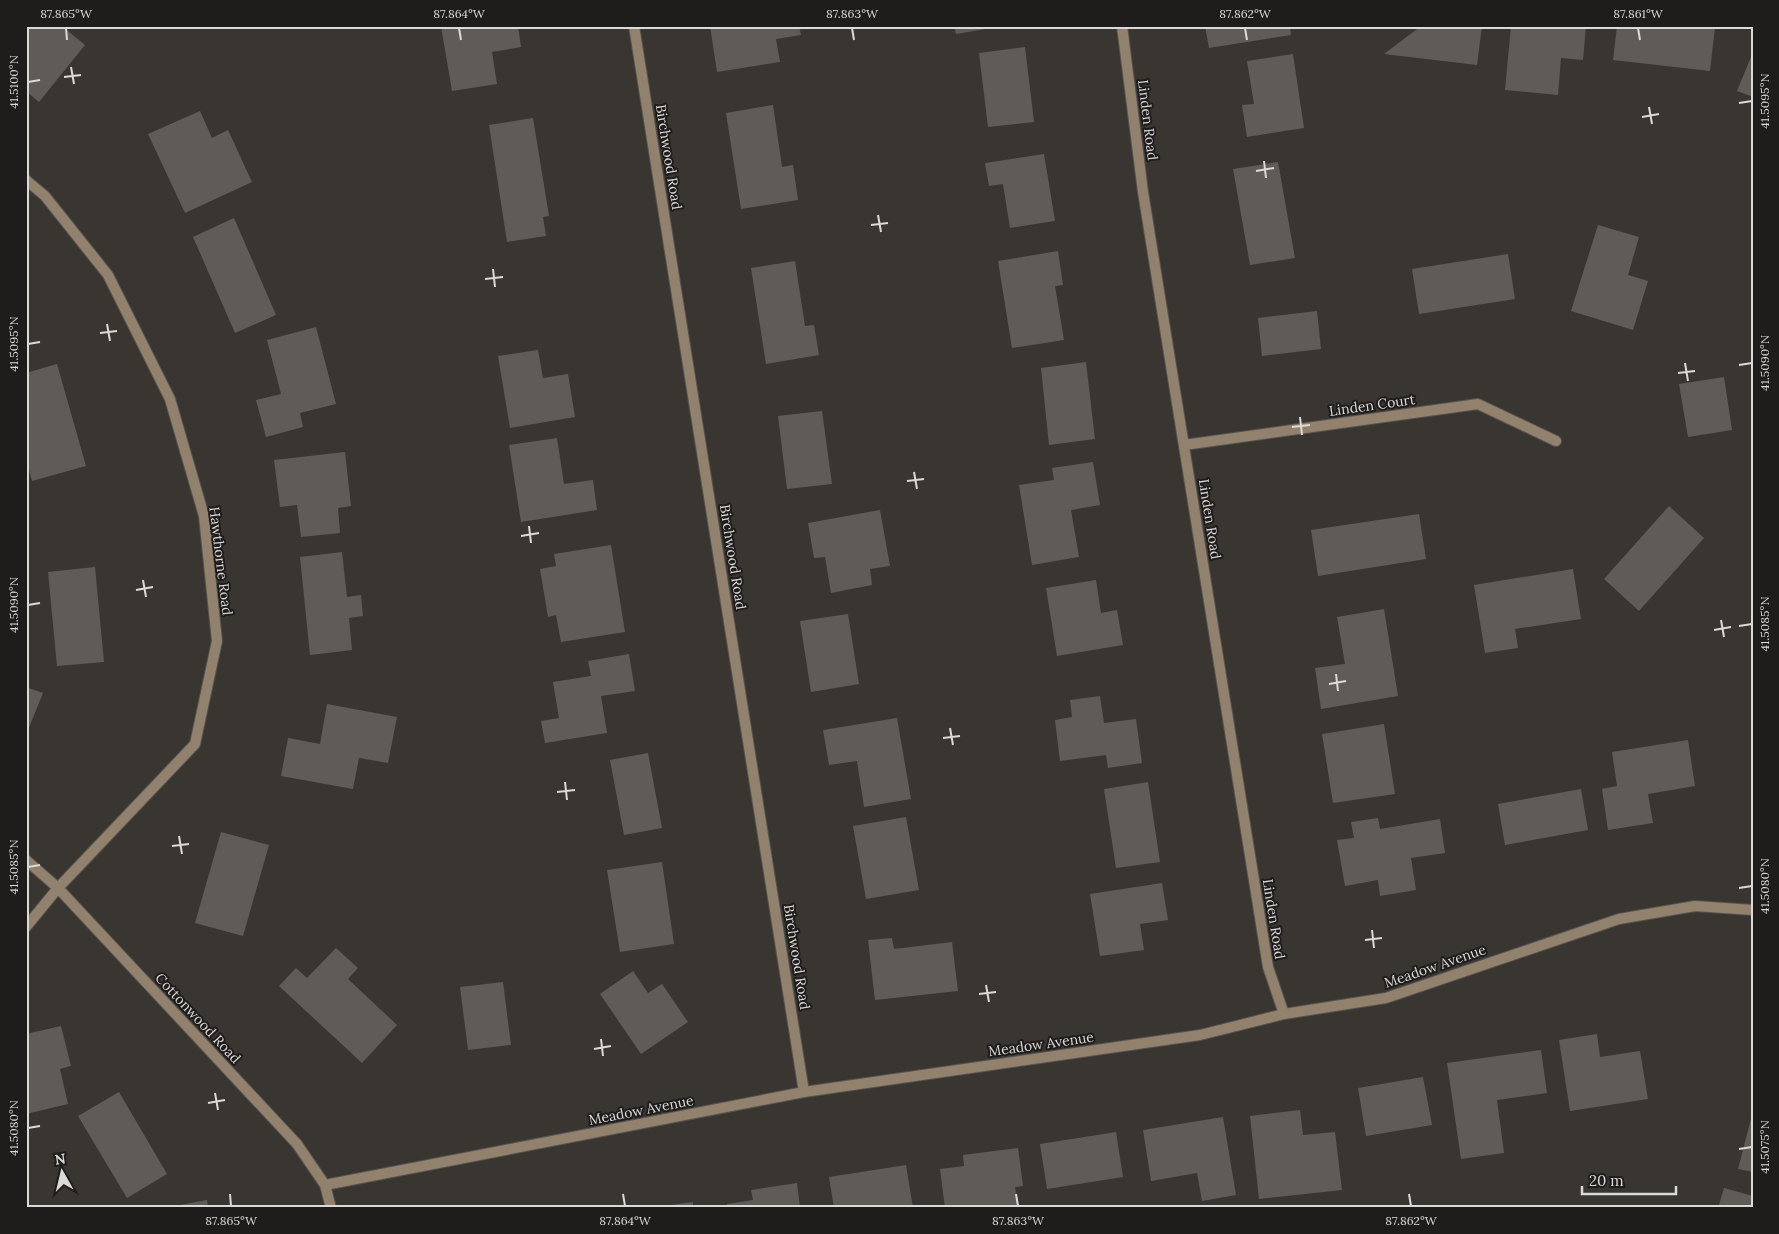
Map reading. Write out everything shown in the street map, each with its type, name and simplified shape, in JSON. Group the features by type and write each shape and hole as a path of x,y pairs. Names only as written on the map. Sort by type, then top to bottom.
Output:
{"street":[{"name":"Birchwood Road","path":"634,26 804,1092"},
{"name":"Linden Road","path":"1122,26 1143,192 1268,967 1284,1014"},
{"name":"Hawthorne Road","path":"26,180 44,196 108,275 170,399 204,516 217,641 195,744 58,888 26,926"},
{"name":"Linden Court","path":"1184,445 1478,404 1556,440"},
{"name":"Cottonwood Road","path":"26,860 58,888 296,1144 325,1184 331,1208"},
{"name":"Meadow Avenue","path":"325,1184 804,1092 1200,1035 1284,1014 1386,998 1618,919 1695,906 1753,910"}],"building":[{"path":"26,26 62,26 85,45 39,102 26,91"},
{"path":"441,26 518,26 521,47 492,52 497,84 452,91"},
{"path":"710,26 799,26 801,35 776,39 780,62 717,72"},
{"path":"954,26 997,26 997,27 956,34"},
{"path":"1205,26 1290,26 1291,35 1209,48"},
{"path":"1421,26 1482,26 1477,65 1384,54"},
{"path":"1511,26 1586,26 1583,60 1561,58 1558,95 1505,90"},
{"path":"1617,26 1715,27 1710,71 1613,60"},
{"path":"1025,47 1034,122 988,127 979,53"},
{"path":"1753,52 1753,97 1737,91"},
{"path":"1293,54 1304,128 1247,137 1242,105 1254,104 1247,61"},
{"path":"773,105 782,167 793,165 798,200 741,209 726,113"},
{"path":"200,111 212,138 228,130 252,182 185,213 148,134"},
{"path":"533,118 549,216 543,217 546,236 507,242 489,125"},
{"path":"1044,154 1055,221 1010,228 1003,184 989,186 985,163"},
{"path":"1278,162 1295,258 1250,265 1233,169"},
{"path":"234,218 276,315 235,333 193,237"},
{"path":"1598,225 1639,237 1628,275 1648,281 1633,330 1571,311"},
{"path":"1058,251 1063,285 1055,286 1064,340 1012,348 998,261"},
{"path":"1508,254 1515,299 1419,314 1412,269"},
{"path":"795,261 805,326 814,325 819,355 766,364 751,268"},
{"path":"1317,311 1321,349 1262,356 1258,318"},
{"path":"316,327 336,404 300,413 303,427 266,437 256,400 281,394 267,340"},
{"path":"538,350 543,378 568,374 575,417 510,428 498,356"},
{"path":"1086,362 1095,439 1049,445 1041,368"},
{"path":"57,364 86,466 32,481 26,460 26,373"},
{"path":"1724,377 1732,430 1688,437 1679,384"},
{"path":"822,411 832,484 787,489 778,416"},
{"path":"557,438 564,484 593,480 597,510 521,522 509,445"},
{"path":"345,452 351,506 338,508 340,533 301,537 297,505 280,507 274,460"},
{"path":"1093,462 1100,505 1071,510 1079,557 1032,565 1019,485 1054,480 1052,468"},
{"path":"1669,506 1704,538 1639,611 1604,579"},
{"path":"880,510 890,566 870,569 872,585 831,593 825,557 814,558 808,523"},
{"path":"1419,514 1426,559 1318,576 1311,530"},
{"path":"611,545 625,632 561,642 556,615 548,617 540,569 556,566 554,554"},
{"path":"342,552 347,597 361,595 363,616 349,618 352,650 310,655 300,557"},
{"path":"95,567 104,662 57,666 48,572"},
{"path":"1573,569 1581,619 1515,629 1518,648 1485,653 1474,585"},
{"path":"1096,580 1101,613 1117,610 1123,645 1057,656 1046,588"},
{"path":"1384,609 1398,696 1321,709 1315,668 1345,664 1337,617"},
{"path":"848,614 859,684 811,692 800,621"},
{"path":"629,654 635,691 601,696 607,733 545,743 541,721 559,718 553,682 591,676 588,661"},
{"path":"26,687 43,693 26,735"},
{"path":"1100,696 1104,723 1136,719 1142,763 1108,768 1106,755 1060,761 1055,720 1072,717 1070,700"},
{"path":"327,704 397,717 388,763 359,758 353,789 281,776 288,738 320,744"},
{"path":"897,718 911,799 864,807 857,761 829,765 823,730"},
{"path":"1384,724 1395,794 1333,803 1322,734"},
{"path":"1688,740 1695,786 1648,794 1653,823 1608,830 1602,789 1617,786 1612,752"},
{"path":"648,753 662,828 624,835 610,760"},
{"path":"1148,782 1160,862 1116,868 1104,789"},
{"path":"1581,789 1588,830 1505,845 1498,804"},
{"path":"906,817 919,890 866,899 853,826"},
{"path":"1378,818 1380,829 1440,819 1445,853 1411,858 1416,890 1380,896 1378,880 1345,886 1337,840 1354,838 1351,822"},
{"path":"221,832 269,845 243,936 195,923"},
{"path":"662,862 674,944 620,952 607,870"},
{"path":"1162,883 1168,920 1140,924 1144,950 1100,956 1090,894"},
{"path":"892,938 894,949 952,942 958,991 875,1000 868,940"},
{"path":"336,948 358,968 348,979 397,1025 362,1063 279,986 296,968 307,978"},
{"path":"633,971 648,993 662,984 688,1022 641,1054 600,994"},
{"path":"503,982 511,1045 468,1050 460,987"},
{"path":"61,1026 71,1066 60,1069 68,1104 26,1114 26,1034"},
{"path":"1597,1034 1600,1057 1640,1051 1648,1099 1570,1111 1559,1040"},
{"path":"1541,1050 1547,1093 1497,1100 1504,1153 1461,1159 1447,1063"},
{"path":"1423,1077 1432,1125 1366,1136 1358,1088"},
{"path":"119,1092 167,1174 127,1198 78,1116"},
{"path":"1300,1110 1303,1135 1335,1132 1342,1190 1259,1199 1250,1116"},
{"path":"1753,1115 1753,1172 1738,1169"},
{"path":"1223,1117 1236,1195 1202,1201 1197,1173 1151,1181 1143,1130"},
{"path":"1116,1132 1123,1177 1047,1189 1040,1144"},
{"path":"1018,1148 1023,1186 1015,1187 1018,1206 945,1208 940,1169 964,1166 963,1155"},
{"path":"906,1165 913,1208 834,1208 829,1177"},
{"path":"797,1183 800,1208 728,1208 727,1204 753,1200 751,1190"},
{"path":"1724,1188 1753,1196 1753,1208 1718,1208"},
{"path":"207,1200 208,1208 169,1208 169,1207"},
{"path":"693,1202 693,1208 656,1208 656,1207"}]}
